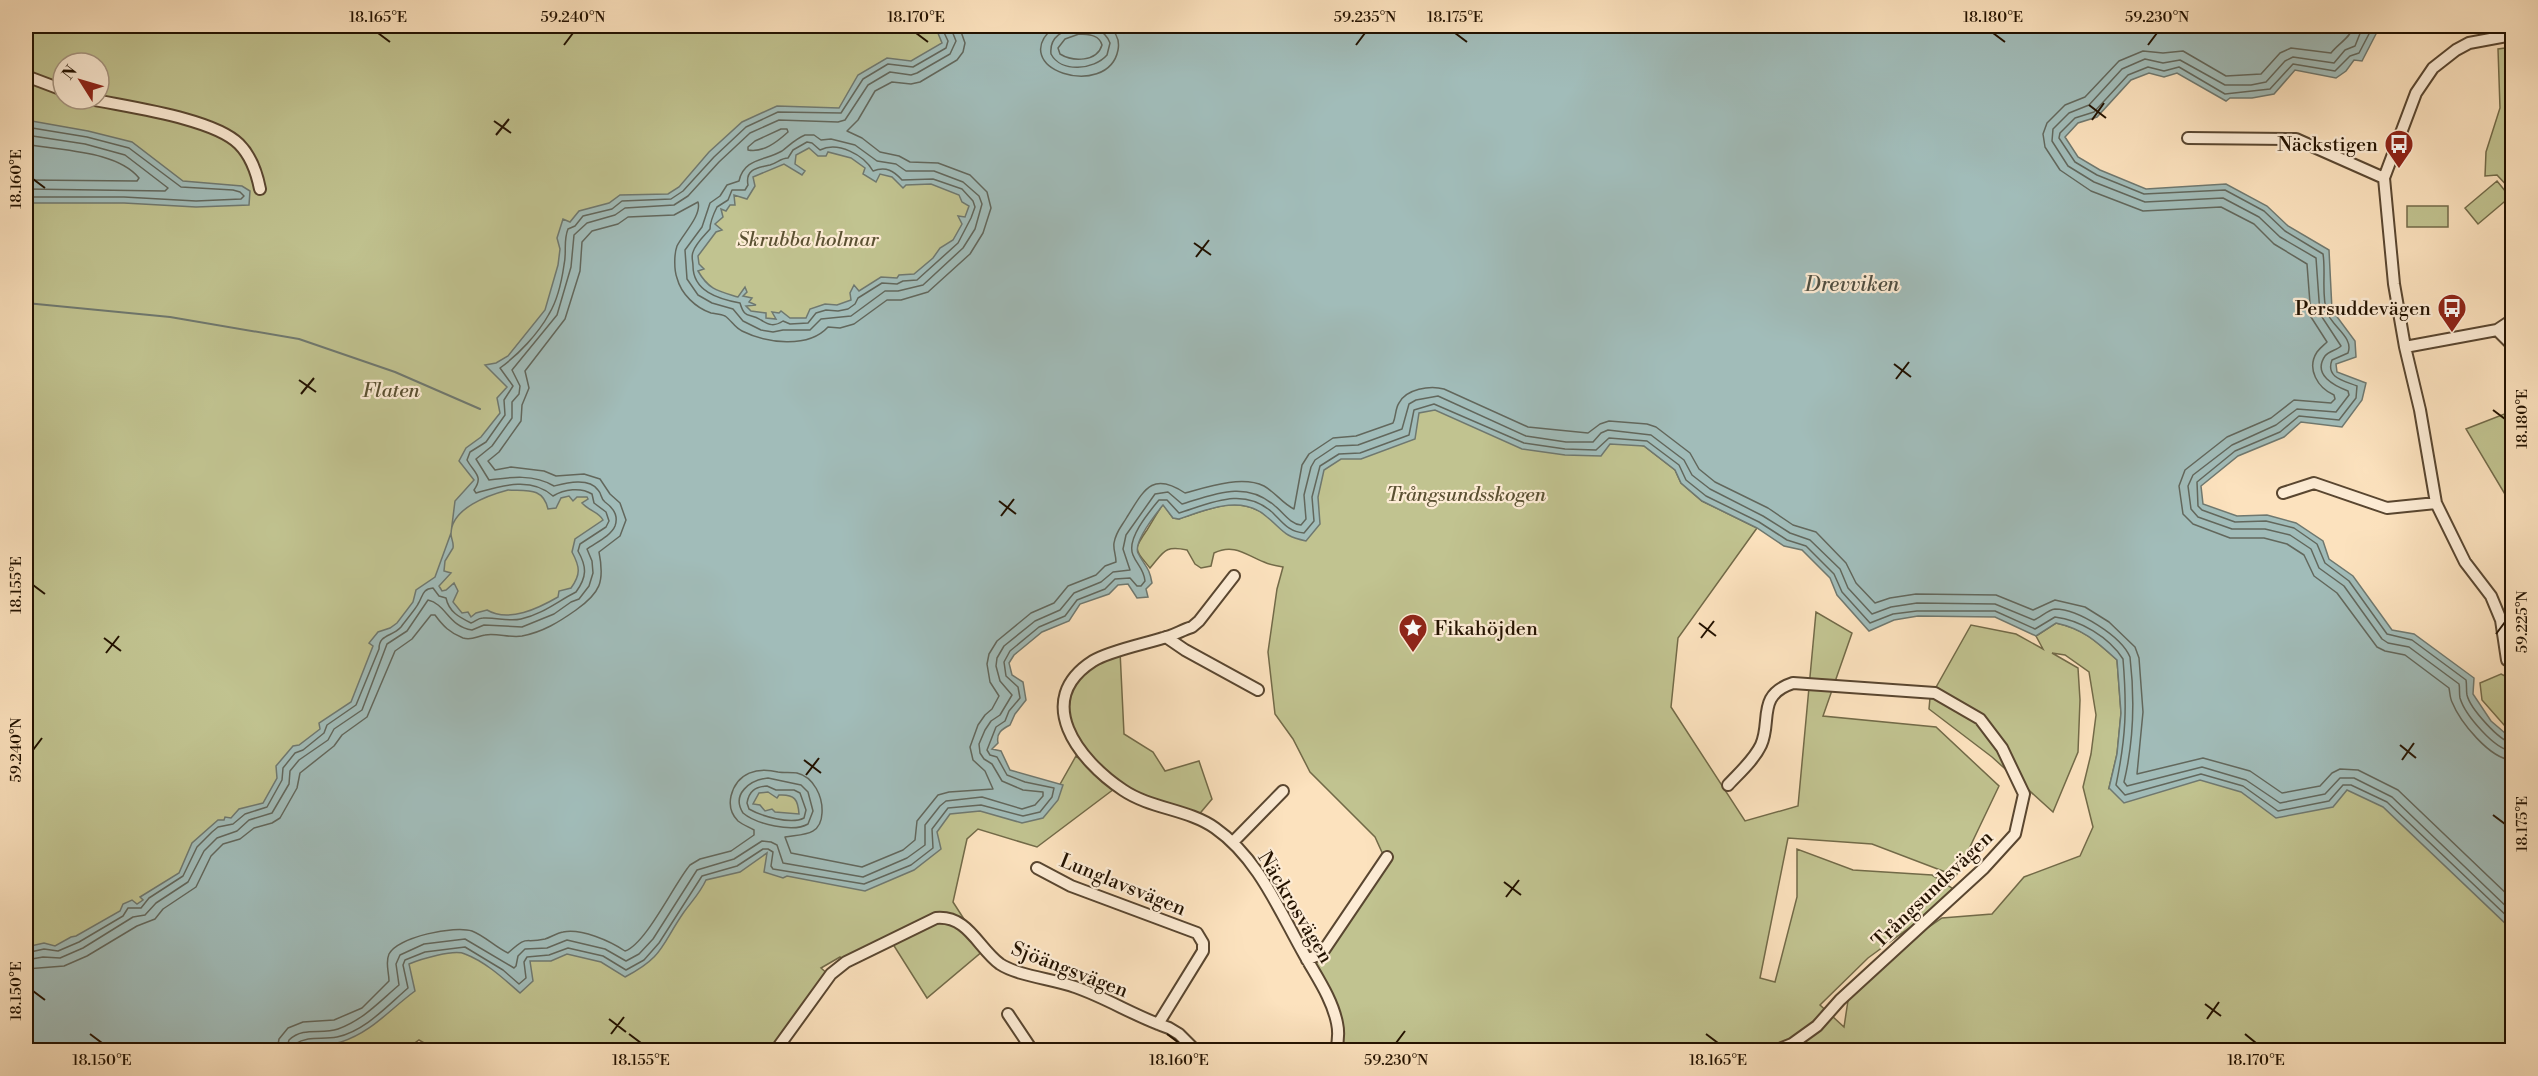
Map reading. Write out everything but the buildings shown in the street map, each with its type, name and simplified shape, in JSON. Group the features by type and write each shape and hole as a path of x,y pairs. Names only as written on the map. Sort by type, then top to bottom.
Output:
{"street":[{"path":"2507,660 2501,620 2491,596 2465,562 2436,503 2420,410 2405,347 2394,284 2384,178 2416,93 2433,68 2469,43 2512,35"},
{"path":"26,76 51,85"},
{"path":"111,103 166,114 226,134 240,145 249,158 258,177 260,189"},
{"path":"2188,138 2296,139 2384,178"},
{"path":"2405,347 2497,330 2512,320"},
{"path":"2497,330 2512,345"},
{"path":"2283,493 2314,483 2387,508 2436,503"},
{"name":"Näckrosvägen","path":"1234,576 1192,627 1094,660 1070,681 1063,696 1063,711 1076,744 1086,757 1123,790 1203,821 1233,842 1273,895 1327,994 1337,1024 1336,1050"},
{"path":"1166,637 1258,690"},
{"name":"Trångsundsvägen","path":"1728,785 1761,745 1765,713 1774,695 1782,686 1793,683 1935,693 1980,719 2002,748 2024,794 2015,834 1984,868 1840,1000 1817,1026 1792,1044 1777,1050"},
{"path":"1233,842 1283,791"},
{"path":"1307,960 1322,953 1386,857"},
{"name":"Lunglavsvägen","path":"1037,868 1071,886 1197,933 1203,943 1203,951 1158,1024"},
{"name":"Sjöängsvägen","path":"776,1050 831,974 846,962 936,918 946,917 966,927 984,950 1002,965 1074,986 1179,1034 1195,1050"},
{"path":"1008,1014 1032,1050"}],"green space":[{"name":"Flaten","path":"26,26 1819,26 776,559 928,761 1059,786 1076,756 1114,789 1037,847 978,829 967,839 953,902 984,950 927,998 891,941 846,962 840,957 821,968 830,976 776,1050 436,1050 419,1040 405,1050 26,1050"},
{"path":"2512,47 2512,191 2497,175 2485,176 2486,152 2500,108 2498,49"},
{"path":"2497,181 2510,197 2478,224 2465,208"},
{"path":"2407,206 2448,206 2448,227 2407,227"},
{"name":"Trångsundsskogen","path":"1308,352 1644,446 1675,470 1681,483 1702,501 1757,528 1678,638 1671,707 1745,821 1798,806 1816,612 1852,633 1823,716 1936,727 1999,786 1956,876 1872,844 1788,838 1760,978 1775,982 1797,897 1797,849 1853,870 1932,875 1958,892 1868,958 1820,1005 1844,1027 1849,994 1880,961 1942,918 1992,914 2024,877 2080,856 2093,827 2083,787 2091,754 2096,715 2089,672 2065,655 2052,653 2078,668 2080,700 2078,752 2053,812 1992,757 1929,709 1930,698 1971,625 2016,634 2043,649 2036,636 2056,623 2082,632 2117,660 2121,713 2117,754 2109,788 2255,645 2512,831 2512,1050 1336,1050 1337,1024 1307,960 1322,953 1385,859 1375,837 1310,772 1293,739 1275,714 1268,652 1277,589 1283,567 1269,564 1240,551 1228,549 1214,553 1211,566 1201,568 1195,564 1187,550 1173,548 1165,551 1150,568 1137,549 1163,504 1173,518 1179,519 1213,508 1235,505 1256,509 1267,516"},
{"path":"2512,411 2512,506 2466,429"},
{"path":"1120,651 1124,734 1153,752 1165,771 1199,761 1212,799 1196,818 1131,795 1076,744 1063,696 1094,660"},
{"path":"2501,674 2512,682 2512,734 2482,700 2480,683"}],"water":[{"name":"Drevviken","path":"935,26 2376,26 2377,32 2362,61 2354,60 2346,71 2336,78 2295,70 2274,94 2252,98 2230,98 2226,101 2177,73 2164,77 2149,73 2131,80 2097,117 2078,123 2065,137 2078,157 2100,170 2146,189 2226,184 2267,206 2288,226 2329,250 2332,310 2355,341 2356,357 2336,364 2337,372 2366,383 2362,400 2342,427 2301,422 2284,437 2238,456 2201,486 2203,504 2237,516 2267,515 2296,523 2323,541 2329,559 2353,576 2392,630 2414,634 2474,678 2473,694 2491,721 2512,739 2512,927 2507,925 2383,807 2347,790 2333,807 2276,818 2241,792 2200,780 2124,803 2109,788 2117,754 2121,713 2117,660 2082,632 2056,623 2036,636 1995,617 1918,616 1894,620 1869,631 1837,595 1830,578 1802,550 1784,546 1757,528 1702,501 1681,483 1675,470 1644,446 1610,444 1601,456 1565,455 1522,449 1435,410 1419,413 1415,439 1361,459 1341,459 1324,470 1318,497 1320,524 1306,541 1288,535 1267,517 1247,506 1213,508 1179,519 1173,518 1163,505 1146,529 1137,548 1151,577 1152,583 1146,589 1148,597 1137,598 1128,584 1118,585 1109,594 1080,604 1069,621 1042,632 1014,655 1009,663 1012,675 1023,682 1026,700 1010,725 1000,732 998,743 992,749 1001,751 1010,770 1063,785 1058,800 1043,818 1022,823 980,811 950,814 937,832 941,849 914,870 865,891 787,876 783,878 764,872 767,853 740,872 706,880 655,956 625,977 601,962 567,954 551,961 530,961 533,981 520,993 487,966 465,954 446,954 421,960 409,964 415,991 362,1032 335,1044 308,1045 294,1050 26,1050 26,947 44,943 55,946 120,911 123,904 132,900 137,904 143,900 140,897 179,873 192,843 218,820 224,820 225,817 231,818 239,809 263,803 277,778 276,766 293,746 299,745 320,729 319,723 351,702 373,646 369,643 378,632 397,623 413,602 416,590 435,577 451,533 455,501 474,480 459,461 466,448 481,437 500,413 497,398 507,387 485,365 496,363 508,356 545,310 558,265 560,249 557,238 563,219 570,222 579,211 609,203 620,195 668,194 679,187 709,152 742,122 777,106 839,108 858,75 887,58 911,61 942,43","holes":["809,148 818,156 826,156 828,152 851,158 865,168 863,174 876,182 880,174 892,177 903,188 906,185 931,184 959,195 962,202 969,206 965,217 958,216 962,224 953,240 940,248 933,258 914,274 899,275 897,278 881,277 859,291 854,285 850,293 851,300 837,305 825,304 810,309 806,318 790,318 781,311 772,312 776,319 766,318 766,313 751,311 746,306 756,305 749,302 752,298 743,296 747,292 745,287 738,297 710,286 698,271 704,269 699,264 698,256 716,232 722,230 715,224 723,217 721,209 726,211 730,205 735,205 734,195 747,199 755,186 753,177 784,164 802,175 805,171 795,164 796,155","508,490 533,492 542,497 548,509 556,508 561,498 569,496 573,501 577,497 587,497 588,499 582,503 603,520 575,539 572,552 578,570 571,588 559,591 558,597 542,606 524,612 505,615 487,610 471,617 468,612 462,613 453,602 458,591 454,583 442,591 439,586 451,573 444,571 445,561 453,548 451,534 453,525 457,517 472,504","768,792 777,798 779,795 792,797 798,805 799,814 775,812 772,809 765,811 760,805 753,804 759,793"]},
{"path":"26,120 88,131 132,142 183,181 242,186 250,191 249,205 196,207 124,203 26,203"}],"waterway":[{"path":"26,303 170,317 299,339 395,372 480,409"}],"place":[{"name":"Näckstigen","path":"2399,170"},
{"name":"Persuddevägen","path":"2452,334"},
{"name":"Fikahöjden","path":"1413,654"}],"park label":[{"name":"Skrubba holmar","path":"808,239"}]}
